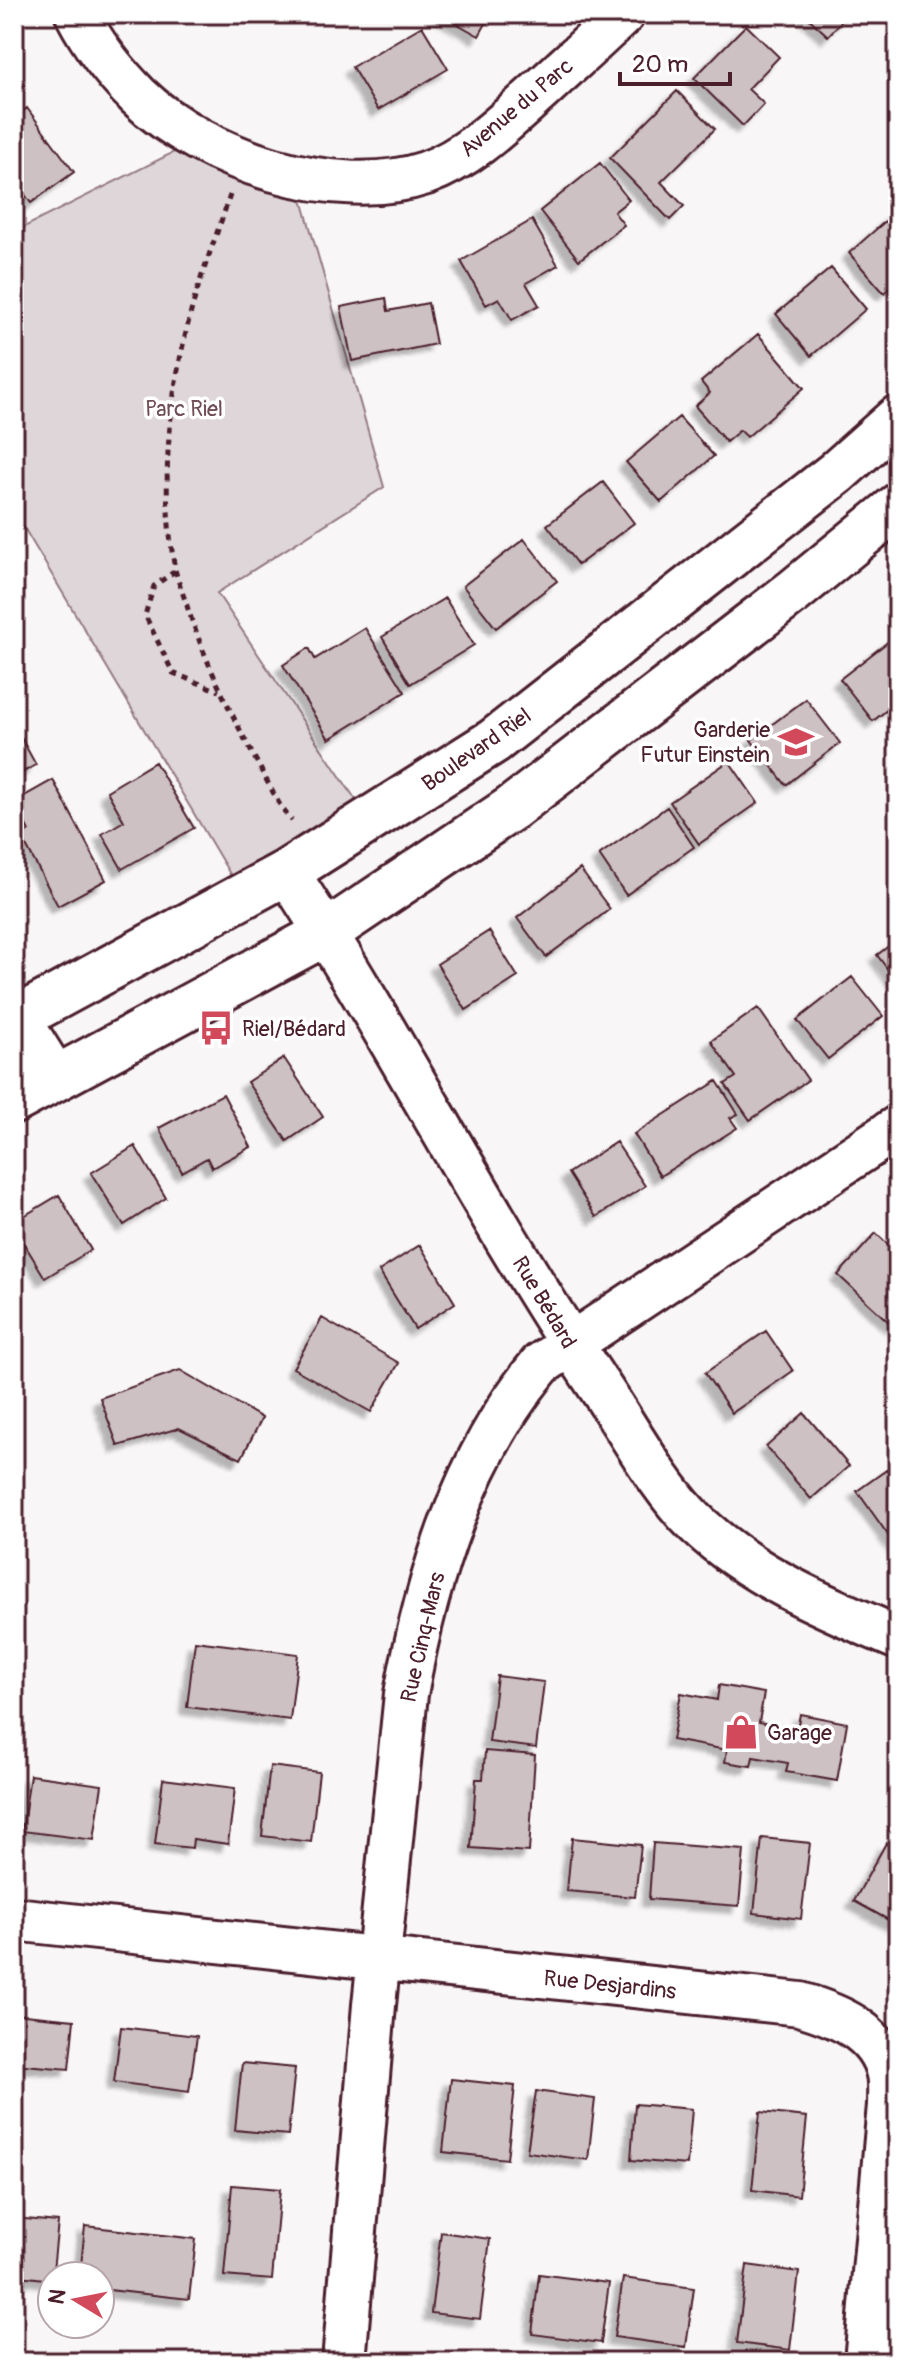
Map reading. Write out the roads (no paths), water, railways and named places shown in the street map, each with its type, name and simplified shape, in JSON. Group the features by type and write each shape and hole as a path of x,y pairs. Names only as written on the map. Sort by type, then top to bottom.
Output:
{"street":[{"name":"Avenue du Parc","path":"77,14 100,54 140,98 200,139 242,159 295,175 340,184 386,181 426,173 465,153 506,122 623,14"},
{"name":"Boulevard Riel","path":"15,1016 294,851 494,741 824,483 898,418"},
{"path":"14,1101 326,933 523,799 793,592 898,506"},
{"name":"Rue Bédard","path":"294,851 326,933 569,1343 667,1487 696,1524 736,1558 836,1612 898,1638"},
{"path":"15,1016 56,1078"},
{"name":"Rue Cinq-Mars","path":"344,2362 406,1694 415,1643 447,1536 470,1478 518,1391 541,1364 895,1133"},
{"name":"Rue Desjardins","path":"14,1919 800,2004 831,2013 853,2024 875,2046 888,2073 889,2105 866,2362"}],"place":[{"name":"Garderie Futur Einstein","path":"796,742"},
{"name":"Riel/Bédard","path":"216,1028"},
{"name":"Garage","path":"741,1732"}],"park label":[{"name":"Parc Riel","path":"184,408"}]}
